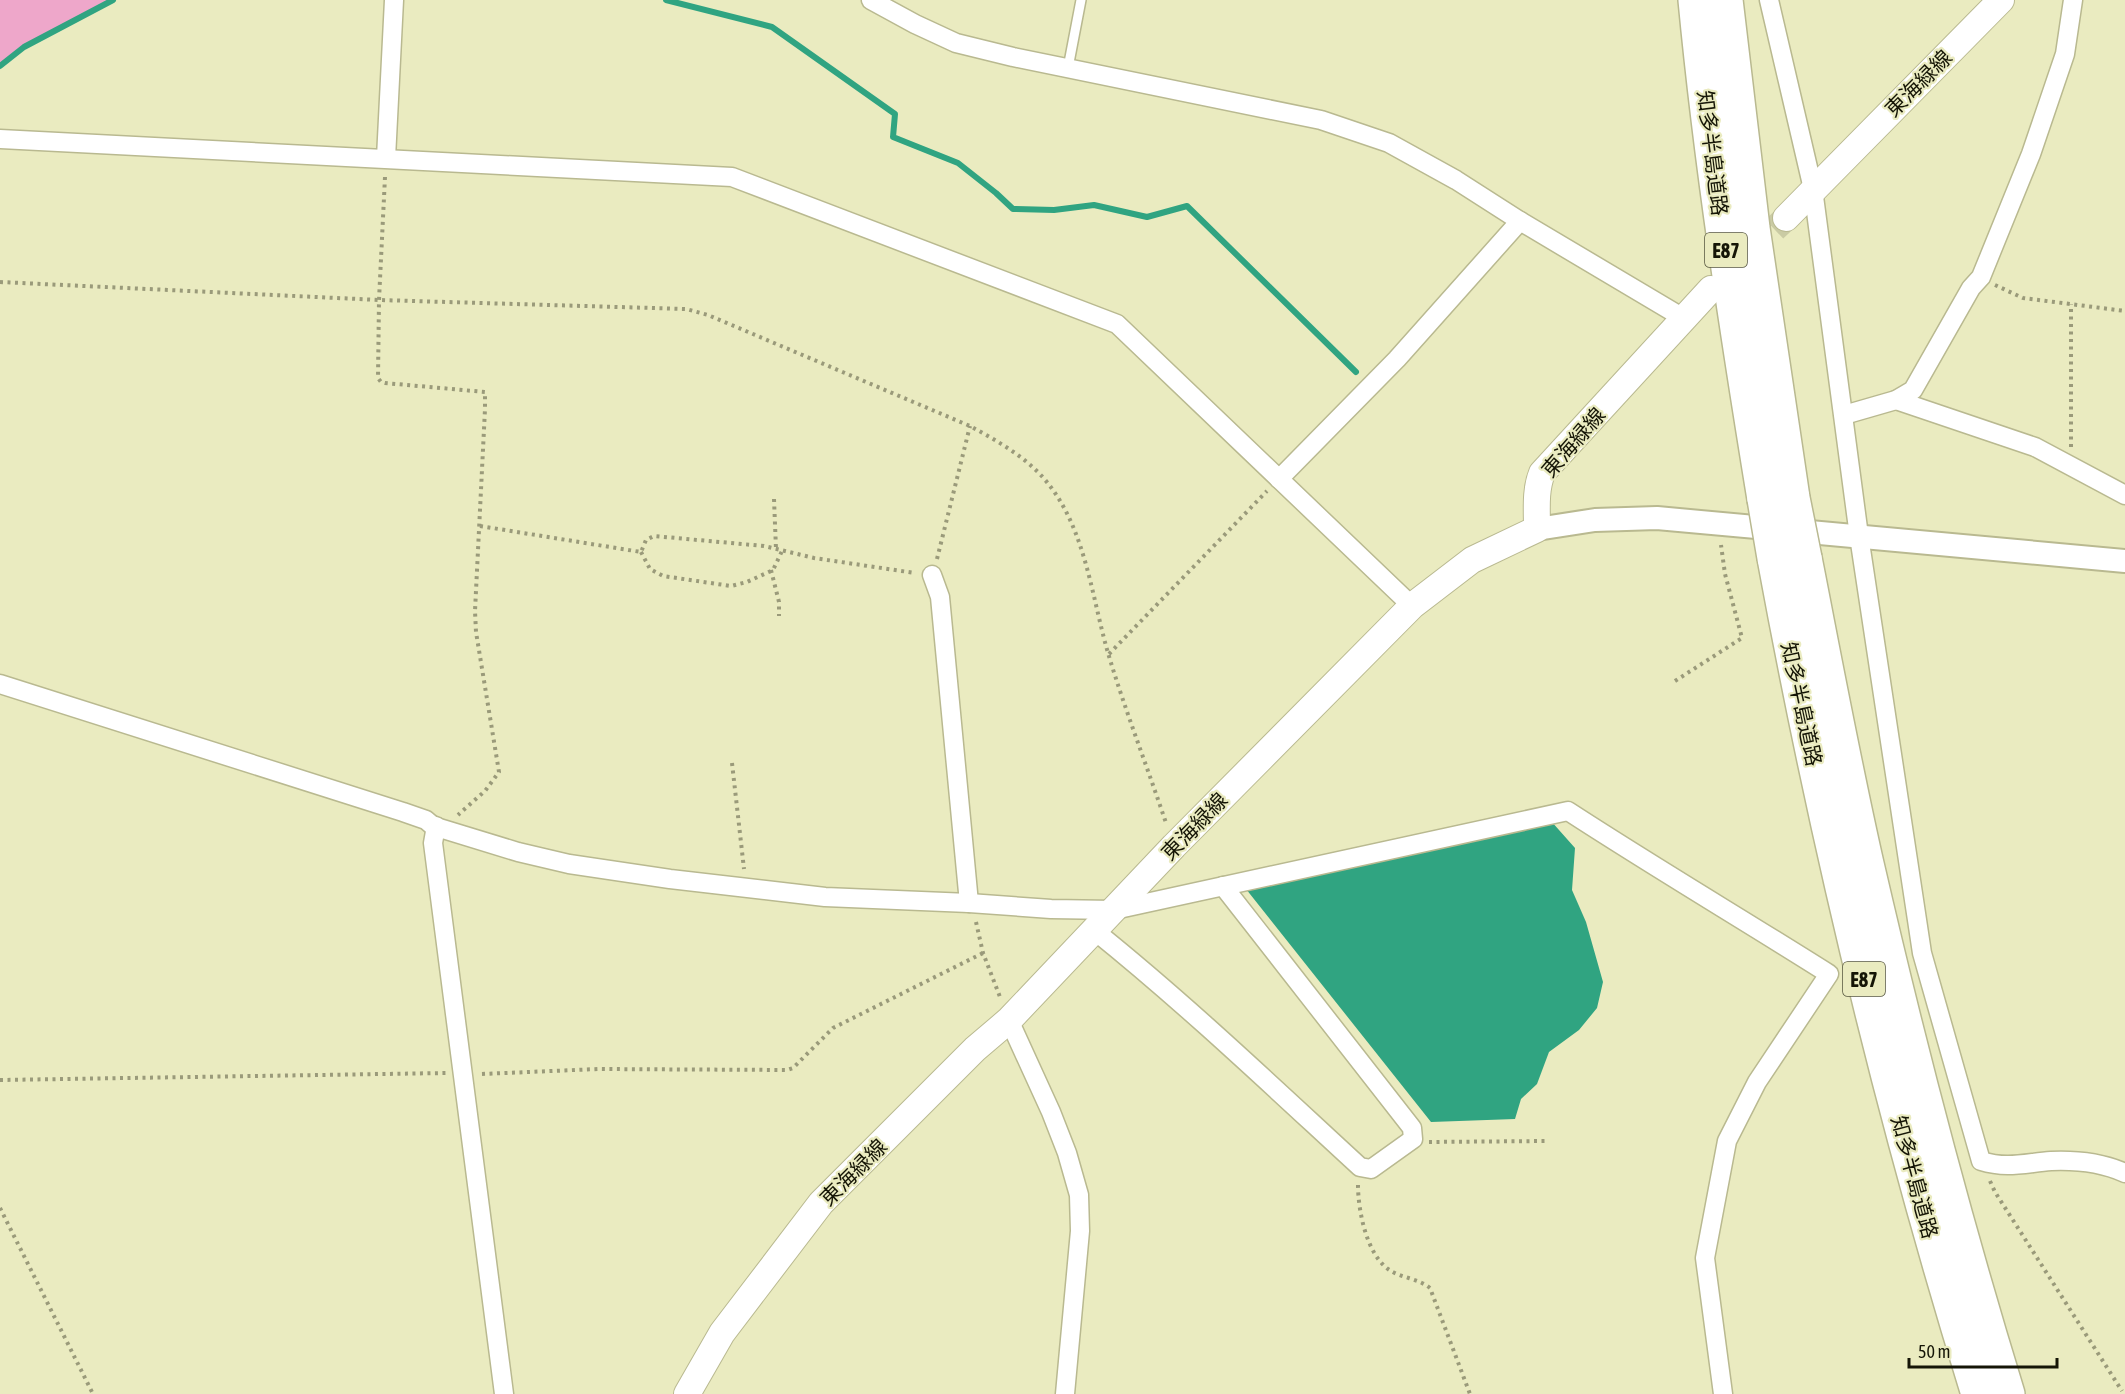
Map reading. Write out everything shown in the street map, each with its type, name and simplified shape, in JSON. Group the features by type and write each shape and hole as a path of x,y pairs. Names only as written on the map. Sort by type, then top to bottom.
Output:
{"highway":[{"name":"知多半島道路","path":"1695,0 1723,234 1790,558 1901,1010 1974,1284 2008,1394"},
{"name":"知多半島道路","path":"1726,0 1753,228 1779,499"},
{"name":"知多半島道路","path":"1790,558 1800,698 1837,869 1870,1006 1947,1293 1978,1394"}],"main road":[{"name":"東海緑線","path":"1786,218 2001,0"},
{"name":"東海緑線","path":"687,1394 722,1333 821,1203 975,1049 1009,1020 1174,846 1412,606 1472,560 1538,529 1538,488 1542,473 1711,289"}],"street":[{"path":"386,158 394,0"},
{"path":"871,0 956,43 1321,120 1389,143 1456,180 1520,221 1685,319"},
{"path":"1769,0 1813,189 1859,536 1922,953 1982,1161 1998,1166 2052,1161 2084,1162 2125,1173"},
{"path":"1844,414 1896,400 1913,390 1971,288 1981,277 2031,154 2065,54 2073,0"},
{"path":"0,139 732,177 1117,324 1412,606"},
{"path":"1279,479 1397,359 1520,221"},
{"path":"1896,400 2035,447 2125,495"},
{"path":"1538,529 1605,520 1657,519 2125,561"},
{"path":"932,575 940,597 972,903"},
{"path":"0,684 403,812 436,826 518,852 568,864 825,897 972,903 1051,909 1114,910 1568,811 1662,873 1728,910 1829,974 1756,1082 1727,1141 1705,1258 1724,1394"},
{"path":"436,826 433,843 504,1394"},
{"path":"1095,931 1186,1008 1360,1167 1371,1169 1413,1139 1412,1128 1223,886"},
{"path":"1009,1020 1052,1113 1079,1195 1080,1231 1065,1394"}],"lane":[{"path":"1068,68 1081,0"}],"path":[{"path":"386,158 379,300 378,378 381,382 484,392 476,632 499,772 485,791 459,814 436,826"},
{"path":"0,282 379,300 686,309 708,315 970,426 1005,445 1030,465 1050,485 1063,505 1080,544 1109,655 1174,846"},
{"path":"1977,282 1996,285 2024,298 2125,311"},
{"path":"2067,464 2071,456 2072,304"},
{"path":"641,552 646,540 654,536 776,549 814,558 932,575 970,426"},
{"path":"1109,655 1279,479"},
{"path":"774,499 776,549"},
{"path":"1675,681 1742,638 1725,574 1718,524"},
{"path":"480,526 641,552"},
{"path":"641,552 650,569 663,576 739,585 771,570 782,551"},
{"path":"771,570 779,602 779,616"},
{"path":"732,763 746,888"},
{"path":"972,903 983,953 1009,1020"},
{"path":"0,1080 463,1074 598,1069 787,1070 793,1068 833,1028 983,953"},
{"path":"1413,1139 1425,1142 1547,1141"},
{"path":"1982,1161 1995,1192 2122,1390"},
{"path":"1360,1167 1358,1199 1362,1223 1371,1245 1381,1264 1392,1272 1430,1288 1470,1394"},
{"path":"0,1208 93,1394"}],"shaded area":[{"path":"0,0 110,0 0,63"},
{"path":"1551,821 1575,848 1572,890 1586,922 1603,982 1597,1008 1579,1030 1549,1052 1537,1084 1521,1099 1515,1119 1431,1122 1246,889"}],"waterway":[{"path":"0,66 24,47 113,0"},
{"path":"666,0 772,27 895,114 893,137 958,163 1013,209 1054,210 1094,205 1147,217 1187,206 1356,372"}],"tunnel":[{"path":"1746,256 1786,218"}]}
